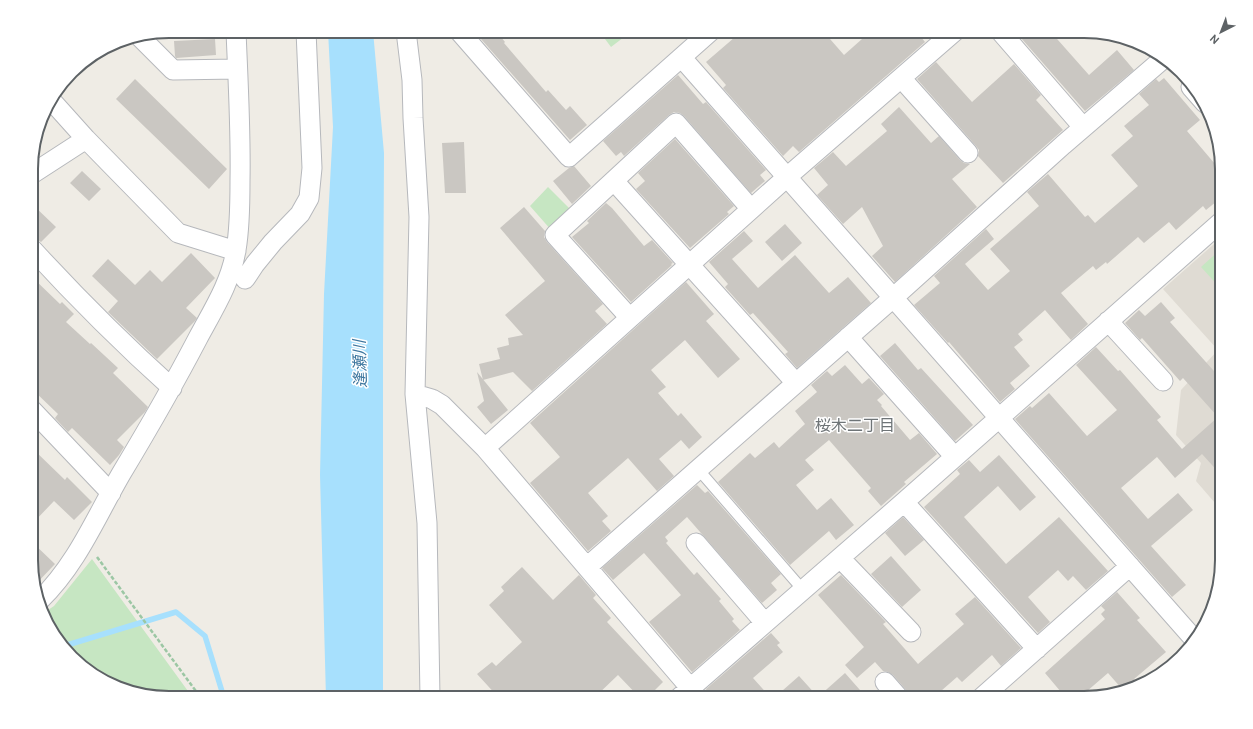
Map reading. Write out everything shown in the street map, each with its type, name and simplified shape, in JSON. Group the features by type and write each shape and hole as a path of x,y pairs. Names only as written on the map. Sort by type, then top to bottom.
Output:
{"street":[{"path":"44,596 69,567 81,548 111,492 172,388 224,290 236,251 240,217 241,158 236,38"},
{"path":"245,280 268,247 300,214 309,198 312,168 306,38"},
{"path":"407,38 412,80 419,217 415,394 427,523 430,691"},
{"path":"465,38 569,157 703,38"},
{"path":"485,448 787,177 902,79 947,38"},
{"path":"1006,38 1083,127"},
{"path":"144,41 173,70 237,69"},
{"path":"682,58 1191,636"},
{"path":"587,567 894,297 1083,127 1160,62"},
{"path":"902,79 968,154"},
{"path":"55,104 86,139 178,234 236,251"},
{"path":"630,318 555,234 676,124 751,209"},
{"path":"38,170 86,139"},
{"path":"614,181 796,383"},
{"path":"693,691 765,623 1215,227"},
{"path":"38,255 102,322 172,388"},
{"path":"1108,321 1163,381"},
{"path":"848,337 955,457"},
{"path":"415,394 432,399 442,404 485,448 587,567 686,691"},
{"path":"38,416 111,492"},
{"path":"904,502 1036,649"},
{"path":"696,543 765,623"},
{"path":"840,558 911,632"},
{"path":"989,691 1130,566"},
{"path":"885,682 893,691"}],"lane":[{"path":"698,469 803,590"}],"path":[{"path":"96,555 196,691"}],"shaded area":[{"path":"1215,243 1215,347 1163,289"},
{"path":"1215,353 1215,503 1196,481 1201,463 1176,435 1181,390"}],"green space":[{"path":"604,38 623,38 611,47"},
{"path":"548,187 573,212 552,231 530,206"},
{"path":"1215,254 1215,282 1201,267"},
{"path":"92,559 188,691 152,690 135,687 103,674 76,653 65,640 51,618 48,610 54,606"}],"water":[{"name":"逢瀬川","path":"328,38 374,38 384,153 383,691 326,691 320,475 324,294 333,127"}],"building":[{"path":"480,38 502,38 505,42 504,43 546,92 548,90 566,110 570,106 587,125 570,140"},
{"path":"734,38 829,38 844,55 863,38 922,38 925,42 799,152 793,146 783,156 723,88 726,85 706,62"},
{"path":"1021,38 1056,38 1089,75 1117,50 1134,70 1085,111"},
{"path":"215,39 216,55 176,58 175,56 174,41"},
{"path":"936,62 972,102 1014,64 1041,95 1036,100 1063,130 1003,183 978,156 979,150 976,146 917,79"},
{"path":"678,75 703,104 706,102 766,170 760,175 765,181 751,193 680,113 674,112 669,115 624,156 621,152 616,156 603,141"},
{"path":"1164,78 1200,120 1187,131 1215,164 1215,203 1206,210 1203,206 1176,230 1169,222 1144,243 1138,237 1107,264 1106,262 1096,270 1093,266 1061,293 1088,324 1071,340 1045,310 1018,334 1023,340 1014,347 1030,366 1010,383 1015,389 1000,402 949,342 948,343 914,305 940,283 934,276 986,229 994,239 965,264 988,290 1010,271 990,249 1039,206 1027,192 1048,174 1085,217 1088,215 1095,223 1138,186 1111,155 1133,136 1124,126 1149,105 1139,94 1156,79 1159,82"},
{"path":"135,79 227,169 209,189 116,99"},
{"path":"899,107 931,143 939,136 960,160 964,163 970,164 952,179 977,207 895,282 872,256 883,246 862,207 843,224 817,195 828,185 814,168 833,152 846,166 887,131 881,124"},
{"path":"675,139 734,206 727,212 729,214 690,248 636,189 645,181 638,173"},
{"path":"464,142 466,193 445,193 442,143"},
{"path":"574,166 591,186 572,204 553,181 569,168"},
{"path":"82,171 101,189 89,201 70,183"},
{"path":"606,203 644,246 652,240 673,263 631,302 572,237 589,223 587,221"},
{"path":"524,207 545,231 544,237 547,242 603,304 595,311 607,324 532,391 513,372 483,380 479,364 500,359 497,348 509,345 508,338 523,335 505,315 545,281 500,228"},
{"path":"38,210 56,227 41,242 38,240"},
{"path":"785,224 802,243 782,261 765,242"},
{"path":"744,231 753,241 732,259 758,288 795,255 829,293 848,277 871,303 797,368 785,354 788,352 753,313 750,315 725,287 728,284 709,262"},
{"path":"191,253 215,278 186,308 197,318 195,321 157,359 108,312 118,301 92,276 108,259 135,285 150,270 162,282"},
{"path":"686,282 714,314 706,321 740,359 718,378 685,340 651,370 666,387 658,393 678,416 681,413 702,437 689,449 681,440 659,459 674,476 657,491 628,458 588,493 608,516 602,521 611,531 588,551 530,483 560,457 530,423"},
{"path":"38,283 60,304 62,302 74,314 66,322 118,368 113,373 148,407 145,412 117,440 124,447 110,465 72,428 68,432 55,418 58,414 38,395"},
{"path":"1161,302 1175,318 1170,322 1215,372 1215,414 1183,378 1180,381 1142,338 1140,340 1125,323 1139,310 1145,316"},
{"path":"895,343 918,370 921,368 973,425 955,441 880,356"},
{"path":"1096,347 1118,371 1120,370 1161,417 1157,420 1182,449 1215,420 1215,468 1202,454 1175,478 1157,457 1121,488 1148,519 1178,493 1193,510 1151,546 1186,585 1172,597 1015,419 1030,406 1032,408 1049,393 1087,436 1117,410 1076,365"},
{"path":"845,365 862,384 869,378 884,394 877,400 910,440 919,433 937,454 904,482 906,484 881,506 868,491 871,488 829,440 805,460 814,470 796,485 817,510 831,498 854,525 836,540 829,531 790,565 718,482 750,453 755,458 774,442 779,448 805,424 795,411 817,392 811,385 827,371 832,376"},
{"path":"477,372 508,410 491,424 477,407 484,401"},
{"path":"38,454 65,480 67,477 92,502 74,520 54,501 38,518"},
{"path":"999,455 1036,497 1020,511 998,486 964,517 1006,564 1059,517 1108,571 1086,590 1073,576 1068,581 1058,570 1028,597 1050,622 1038,633 924,507 960,474 957,470 969,460 980,472"},
{"path":"697,485 705,493 708,491 781,574 771,583 777,590 762,603 687,517 665,537 668,541 666,543 694,575 697,572 721,599 719,601 734,619 732,621 740,630 692,672 649,622 681,595 644,553 613,580 602,568"},
{"path":"903,517 924,540 905,556 885,533"},
{"path":"38,548 55,564 40,580"},
{"path":"891,556 921,590 902,607 871,574"},
{"path":"522,567 553,600 579,575 596,595 593,598 611,618 607,622 663,682 655,690 656,691 633,691 618,675 601,691 493,691 477,674 492,662 496,666 522,642 489,605 504,591 501,587"},
{"path":"841,575 886,622 883,624 918,664 964,624 955,614 975,597 1021,648 1001,666 992,655 962,682 957,677 941,691 907,691 893,675 883,671 875,662 857,678 845,665 864,647 818,595"},
{"path":"1117,592 1140,618 1137,620 1166,652 1134,679 1135,681 1126,684 1119,686 1108,673 1087,691 1060,691 1045,673 1105,619 1101,614 1105,610 1101,606"},
{"path":"771,633 780,643 777,645 783,652 753,678 765,691 707,691 706,689"},
{"path":"845,673 861,691 825,691"},
{"path":"799,676 813,691 782,691"}],"waterway":[{"path":"69,645 176,612 205,636 222,691"}],"district":[{"name":"桜木二丁目","path":"855,425"}]}
